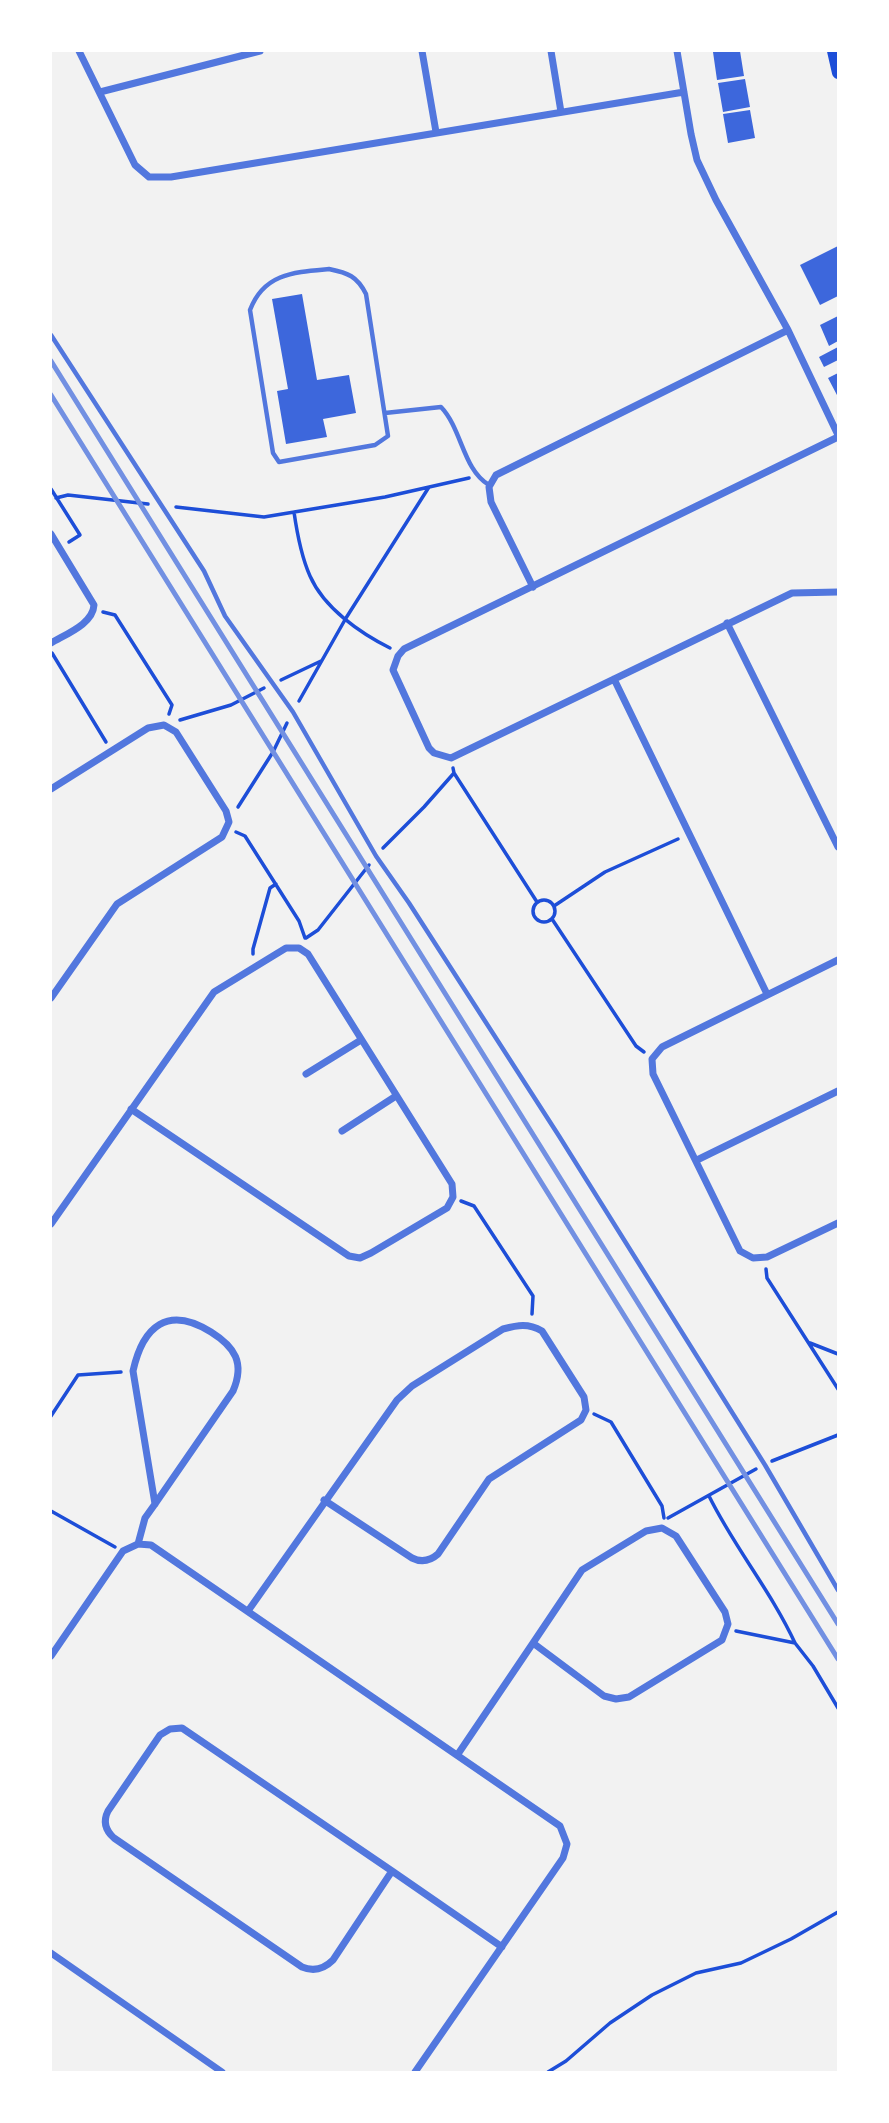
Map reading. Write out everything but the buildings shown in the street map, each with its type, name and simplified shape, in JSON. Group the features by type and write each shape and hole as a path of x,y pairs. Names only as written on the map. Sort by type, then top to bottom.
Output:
{"main road":[{"path":"833,51 838,73"}],"street":[{"path":"79,51 135,165 149,177 171,177 684,92"},
{"path":"100,92 260,51"},
{"path":"422,51 436,132"},
{"path":"551,51 561,112"},
{"path":"677,51 697,160 716,200 788,330 838,436 400,653 394,664 395,678 429,748 434,753 451,758 792,593 838,592"},
{"path":"533,587 491,502 490,486 496,475 788,330"},
{"path":"51,534 94,604 88,621 51,643"},
{"path":"727,623 838,847"},
{"path":"614,679 767,994"},
{"path":"51,789 148,728 164,725 176,732 226,811 228,828 222,837 117,904 51,998"},
{"path":"51,1224 131,1110 214,992 286,948 292,947 304,950 362,1040 452,1184 453,1197 447,1208 371,1254 360,1258 349,1256 131,1110"},
{"path":"838,960 662,1047 652,1059 653,1074 740,1251 753,1258 767,1257 838,1223"},
{"path":"306,1074 362,1040"},
{"path":"697,1160 838,1091"},
{"path":"342,1131 396,1096"},
{"path":"138,1544 145,1518 155,1504 233,1391 238,1373 235,1355 225,1341 195,1322 179,1319 164,1322 151,1332 138,1352 133,1371 155,1504"},
{"path":"248,1611 324,1500 403,1393 503,1329 519,1324 532,1325 542,1331 584,1397 586,1410 577,1424 489,1479 438,1554 430,1560 412,1558 324,1500"},
{"path":"458,1754 582,1570 646,1531 662,1528 676,1536 727,1618 727,1630 722,1640 629,1697 615,1699 604,1696 533,1643"},
{"path":"51,1655 122,1551 138,1544 157,1548 555,1822 566,1837 563,1858 415,2072"},
{"path":"392,1871 333,1960 319,1969 307,1969 114,1838 106,1826 106,1816 160,1735 170,1729 182,1728 392,1871 502,1947"},
{"path":"51,1953 222,2072"}],"lane":[{"path":"319,270 342,272 360,282 366,294 385,413 388,436 381,443 285,462 276,458 250,320 250,310 261,289 270,281 286,275 319,270"},
{"path":"51,335 204,571 225,617 293,712 376,856 559,1136 765,1465 838,1590"},
{"path":"385,413 441,407 478,477 490,486"}],"path":[{"path":"264,517 385,497 478,477"},
{"path":"305,939 299,921 245,836 228,828 346,618 429,487"},
{"path":"51,489 80,535"},
{"path":"294,512 310,577 327,604 369,637 400,653"},
{"path":"94,610 115,615 172,705 164,725"},
{"path":"54,656 107,743"},
{"path":"164,725 231,705 322,660"},
{"path":"454,772 537,902"},
{"path":"554,906 605,872 680,838 677,831"},
{"path":"255,967 253,950 270,888 275,884"},
{"path":"547,900 554,906 554,916 542,922 534,916 537,902 547,900"},
{"path":"551,919 636,1046"},
{"path":"453,1197 474,1206 533,1296 532,1325"},
{"path":"767,1257 767,1278 838,1390"},
{"path":"808,1342 838,1354"},
{"path":"51,1416 78,1375 133,1371"},
{"path":"586,1410 611,1422 662,1506 665,1520 662,1528"},
{"path":"665,1520 774,1459 838,1435"},
{"path":"709,1496 720,1519 795,1643 813,1666 838,1708"},
{"path":"51,1511 122,1551"},
{"path":"727,1630 795,1643"},
{"path":"548,2072 652,1995 696,1973 741,1963 838,1912"}],"railway":[{"path":"51,361 838,1624"},
{"path":"51,395 838,1659"}]}
